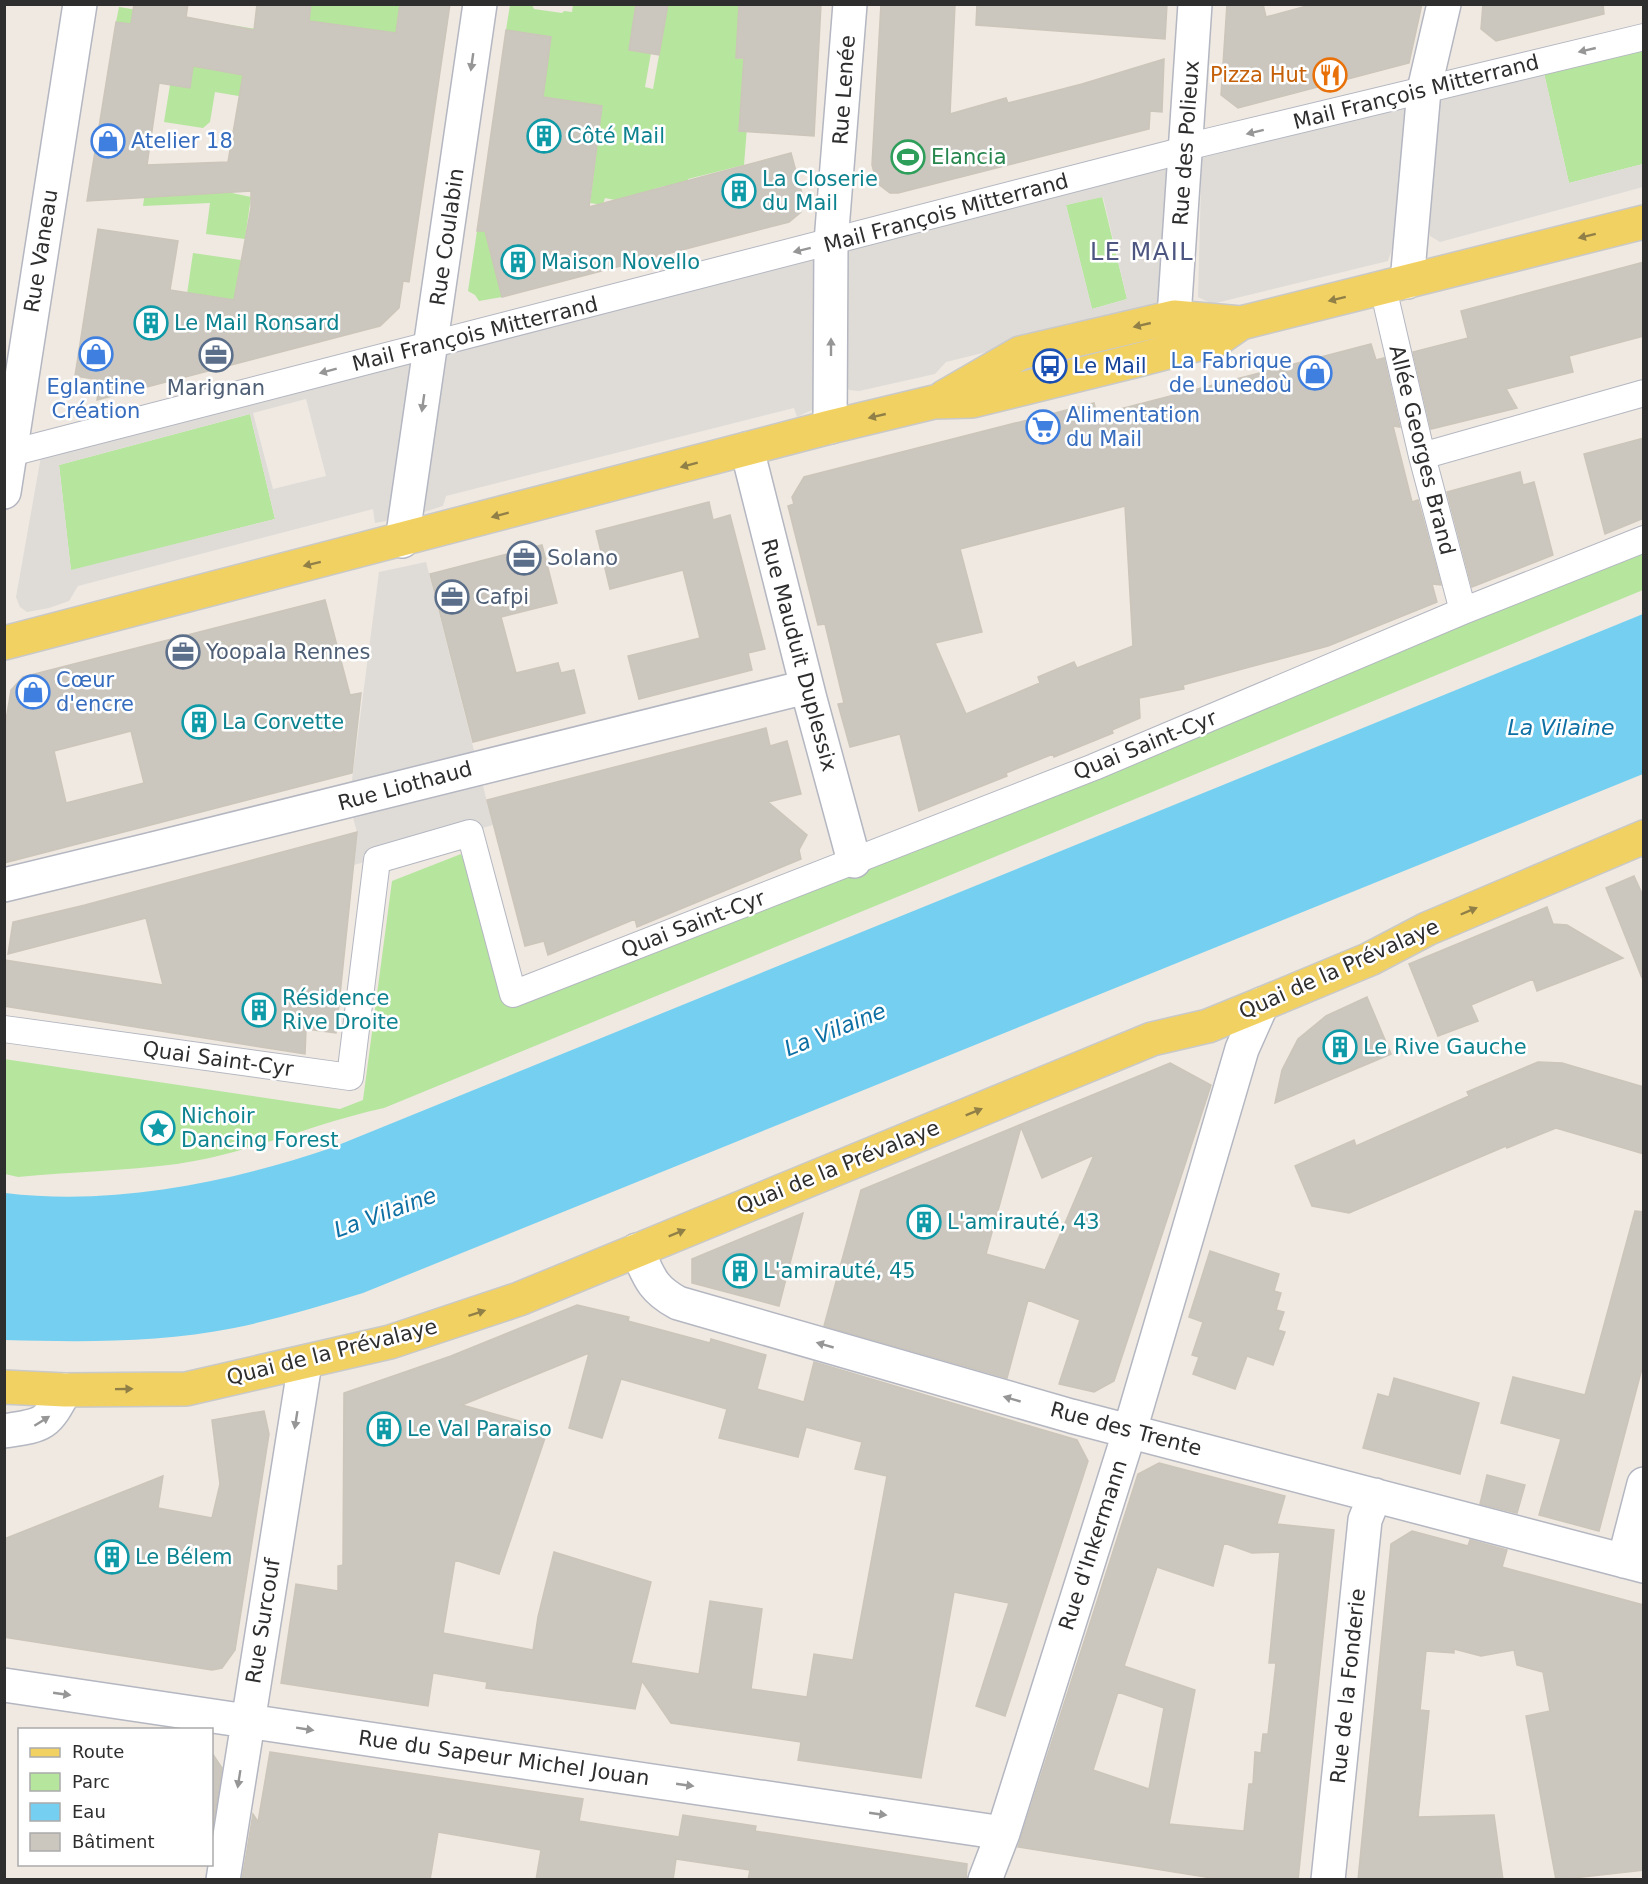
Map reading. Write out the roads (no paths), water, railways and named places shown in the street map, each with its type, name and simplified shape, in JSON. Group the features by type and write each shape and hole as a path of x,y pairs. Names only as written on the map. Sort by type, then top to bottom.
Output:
{"main road":[{"path":"934,402 1020,353 1174,317 1242,323 1644,222"},
{"path":"4,643 402,541 830,427 934,402 972,401 1138,360 1218,339 1242,323"},
{"name":"Quai de la Prévalaye","path":"4,1387 65,1390 186,1389 390,1342 519,1299 1152,1039 1208,1026 1370,960 1427,928 1644,837"}],"street":[{"name":"Rue Coulabin","path":"402,541 480,4"},
{"name":"Rue Lenée","path":"830,427 831,242 850,4"},
{"name":"Rue des Polieux","path":"1174,317 1196,4"},
{"path":"1395,285 1424,90 1444,4"},
{"name":"Rue Vaneau","path":"4,492 77,6"},
{"name":"Mail François Mitterrand","path":"8,454 1173,153 1186,147 1644,37"},
{"name":"Allée Georges Brand","path":"1395,285 1422,456 1463,611"},
{"path":"1422,456 1644,393"},
{"name":"Rue Mauduit Duplessix","path":"747,449 806,687 854,861"},
{"name":"Quai Saint-Cyr","path":"4,1029 350,1077 377,860 470,833 513,994 1144,746 1463,611 1644,539"},
{"name":"Rue Liothaud","path":"4,885 349,803 478,766 806,687"},
{"name":"Rue d'Inkermann","path":"985,1880 1003,1833 1130,1430 1242,1049 1262,1004"},
{"name":"Rue des Trente","path":"637,1250 649,1277 661,1294 678,1303 1049,1409 1634,1563"},
{"name":"Rue Surcouf","path":"223,1880 305,1363"},
{"path":"4,1431 36,1426 48,1419 65,1390"},
{"path":"1634,1563 1644,1484"},
{"name":"Rue de la Fonderie","path":"1328,1880 1365,1520 1375,1495"},
{"name":"Rue du Sapeur Michel Jouan","path":"4,1685 1003,1833"}],"water":[{"name":"La Vilaine","path":"1643,614 1643,774 363,1293 267,1321 206,1333 149,1339 5,1340 5,1193 46,1196 129,1194 252,1172 331,1148"}],"place":[{"name":"Pizza Hut","path":"1330,75"},
{"name":"Côté Mail","path":"544,136"},
{"name":"Atelier 18","path":"108,141"},
{"name":"Elancia","path":"908,157"},
{"name":"La Closerie du Mail","path":"739,191"},
{"name":"Maison Novello","path":"518,262"},
{"name":"Le Mail Ronsard","path":"151,323"},
{"name":"Eglantine Création","path":"96,354"},
{"name":"Marignan","path":"216,355"},
{"name":"Le Mail","path":"1050,366"},
{"name":"La Fabrique de Lunedoù","path":"1315,373"},
{"name":"Alimentation du Mail","path":"1043,427"},
{"name":"Solano","path":"524,558"},
{"name":"Cafpi","path":"452,597"},
{"name":"Yoopala Rennes","path":"183,652"},
{"name":"Cœur d'encre","path":"33,692"},
{"name":"La Corvette","path":"199,722"},
{"name":"Résidence Rive Droite","path":"259,1010"},
{"name":"Le Rive Gauche","path":"1340,1047"},
{"name":"Nichoir Dancing Forest","path":"158,1128"},
{"name":"L'amirauté, 43","path":"924,1222"},
{"name":"L'amirauté, 45","path":"740,1271"},
{"name":"Le Val Paraiso","path":"384,1429"},
{"name":"Le Bélem","path":"112,1557"}],"district":[{"name":"LE MAIL","path":"1142,252"}]}
